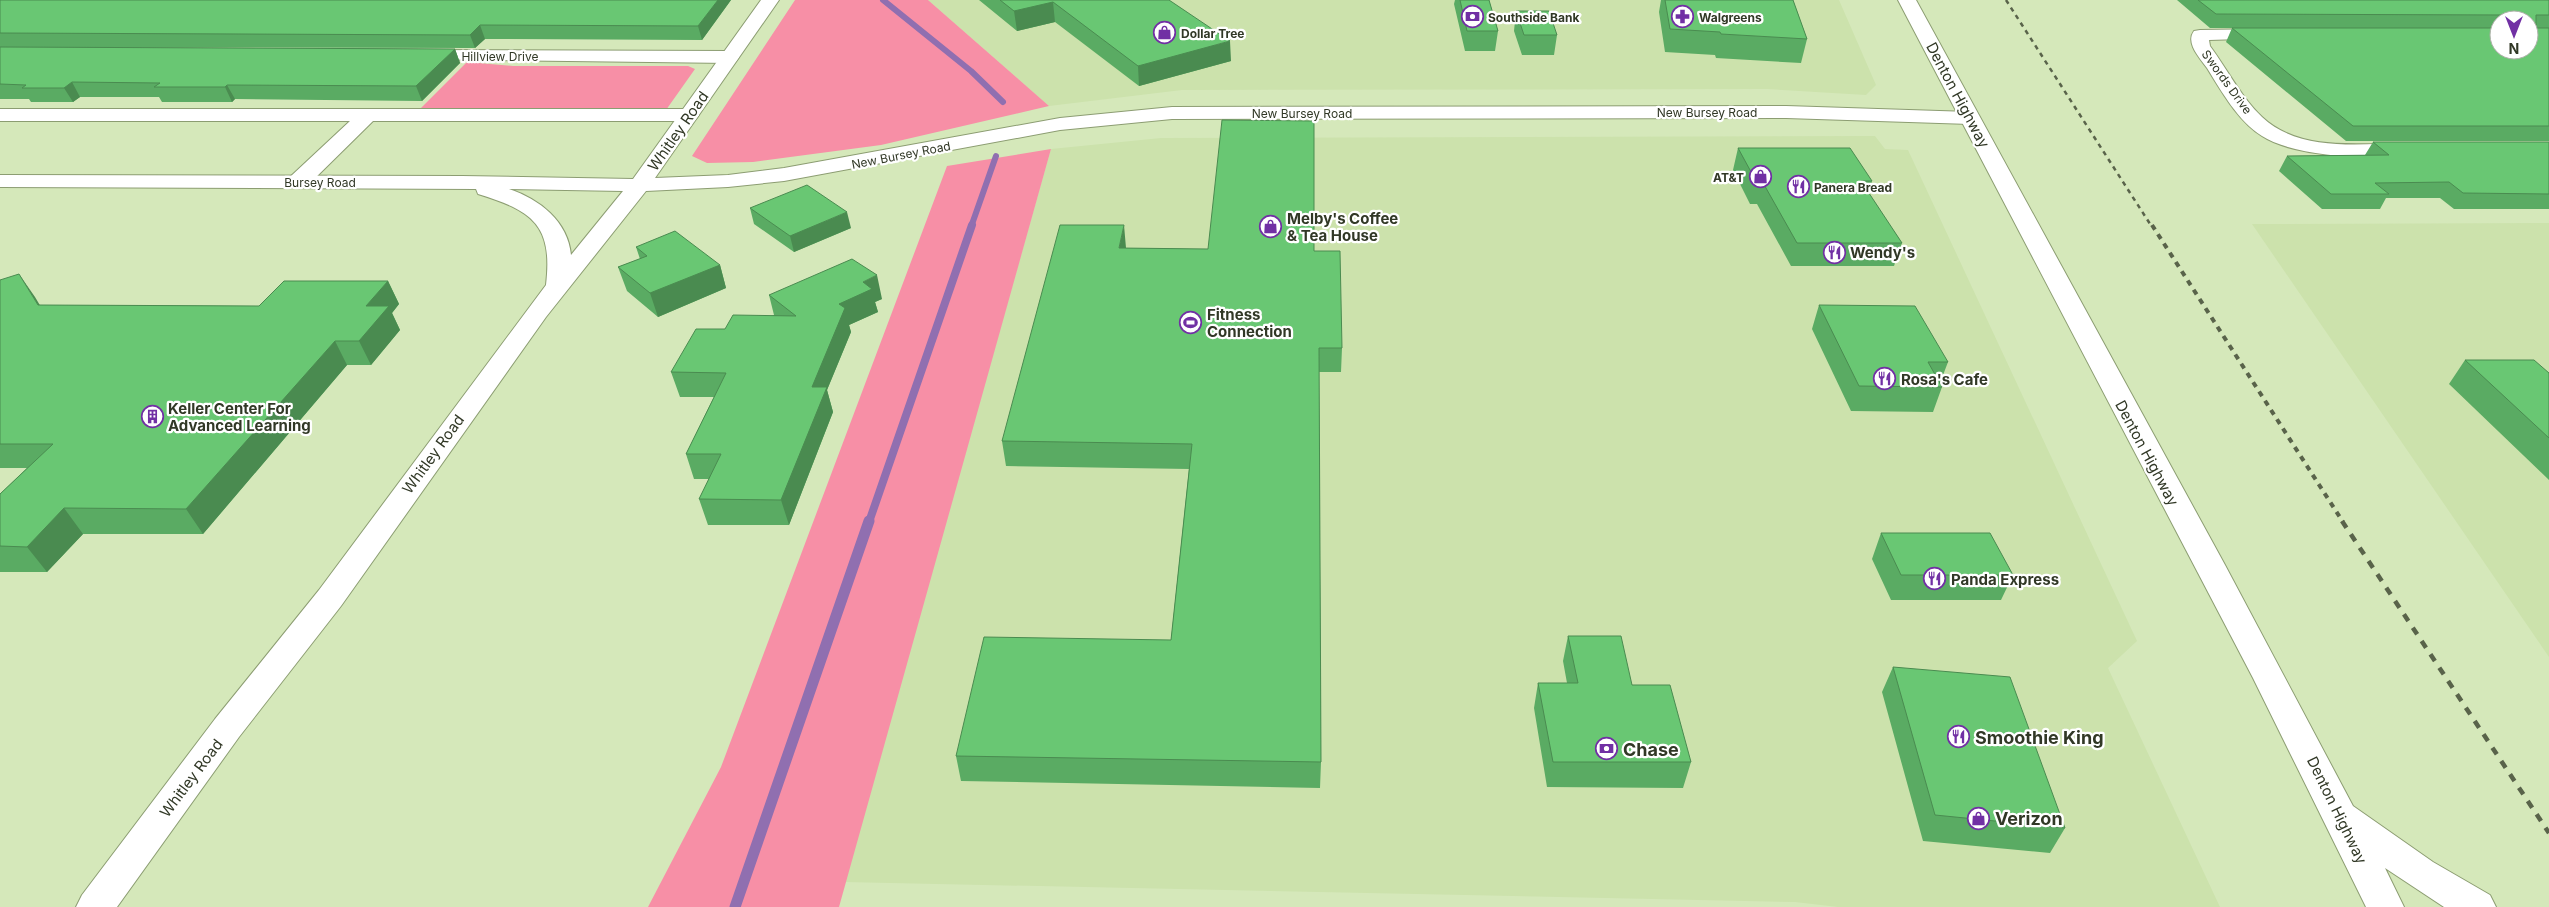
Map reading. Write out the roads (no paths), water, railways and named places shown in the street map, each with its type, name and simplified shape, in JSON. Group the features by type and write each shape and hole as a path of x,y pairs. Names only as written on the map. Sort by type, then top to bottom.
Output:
{"street":[{"name":"Whitley Road","path":"95,907 228,728 330,598 498,363 640,186 770,0"},
{"name":"Denton Highway","path":"1907,0 2305,745 2385,907"},
{"name":"Swords Drive","path":"2284,34 2200,36 2201,46 2255,121 2278,137 2309,146 2342,149 2420,149"},
{"name":"Hillview Drive","path":"404,55 730,56"},
{"name":"New Bursey Road","path":"640,186 728,181 820,170 940,148 1011,131 1148,114 1786,112 1970,118"},
{"path":"0,115 689,115"},
{"path":"298,182 368,115"},
{"name":"Bursey Road","path":"0,181 463,182 640,186"},
{"path":"463,182 506,195 538,211 558,241 562,267 558,286"},
{"path":"2339,814 2420,873 2478,907"}],"waterway":[{"path":"883,0 971,71 1003,102"},
{"path":"971,227 996,156"},
{"path":"869,522 972,225"},
{"path":"735,907 869,521"}],"railway":[{"path":"2006,0 2152,227"},
{"path":"2152,225 2343,522"},
{"path":"2342,521 2549,833"}],"place":[{"name":"Southside Bank","path":"1472,17"},
{"name":"Walgreens","path":"1683,17"},
{"name":"Dollar Tree","path":"1165,33"},
{"name":"AT&T","path":"1760,177"},
{"name":"Panera Bread","path":"1798,187"},
{"name":"Melby's Coffee & Tea House","path":"1271,227"},
{"name":"Wendy's","path":"1834,252"},
{"name":"Fitness Connection","path":"1191,323"},
{"name":"Rosa's Cafe","path":"1885,379"},
{"name":"Keller Center For Advanced Learning","path":"152,417"},
{"name":"Panda Express","path":"1935,579"},
{"name":"Smoothie King","path":"1959,737"},
{"name":"Chase","path":"1607,749"},
{"name":"Verizon","path":"1979,818"}]}
